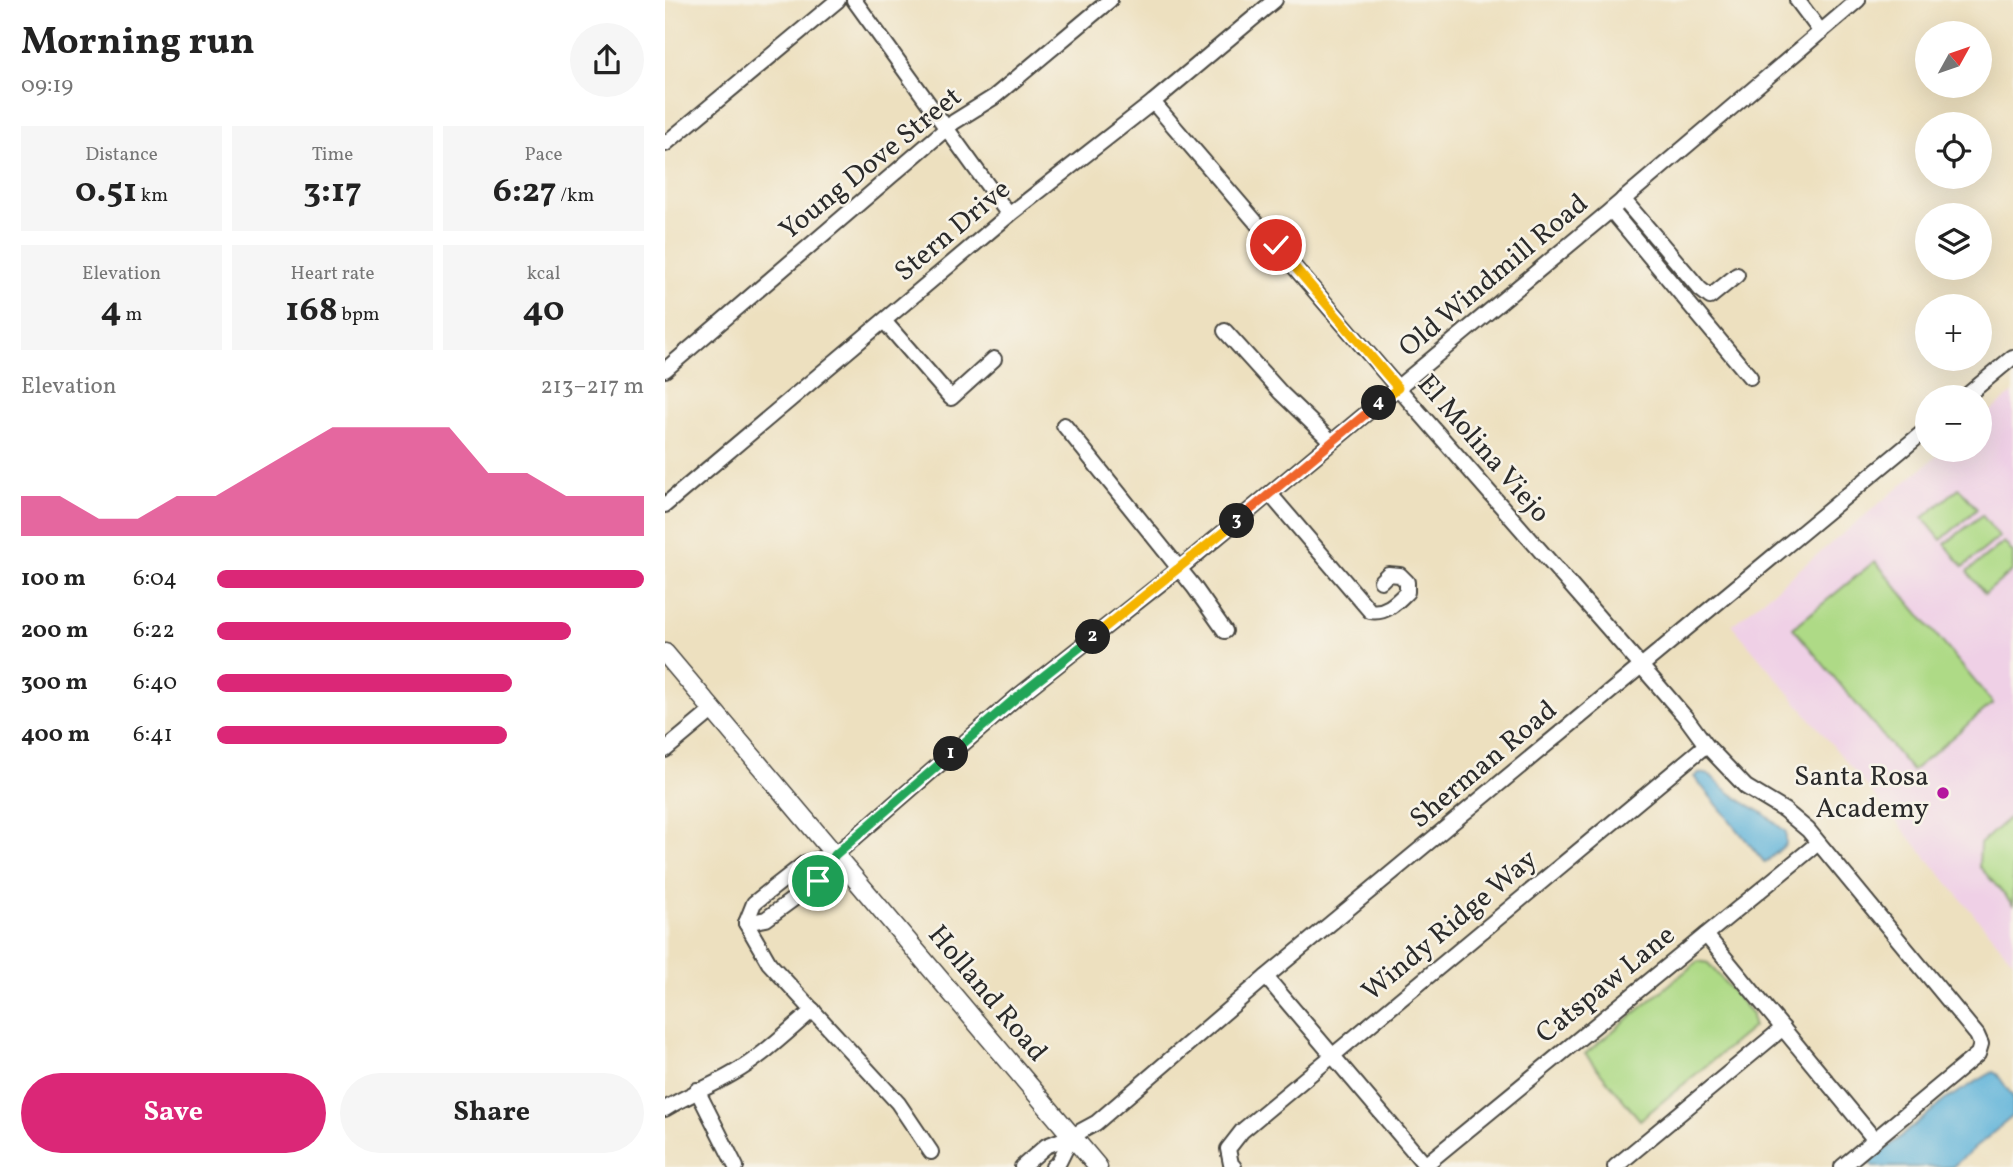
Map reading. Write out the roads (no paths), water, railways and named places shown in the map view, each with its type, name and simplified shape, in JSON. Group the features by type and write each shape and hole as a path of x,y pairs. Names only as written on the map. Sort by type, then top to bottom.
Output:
{"main road":[{"name":"Holland Road","path":"665,653 1098,1167"}],"street":[{"path":"665,144 838,0"},
{"path":"854,0 1009,215"},
{"name":"Young Dove Street","path":"665,370 948,128 994,97 1110,0"},
{"name":"Stern Drive","path":"665,505 1009,215 1153,102 1275,0"},
{"path":"1797,0 1821,32"},
{"name":"Old Windmill Road","path":"835,855 1017,697 1179,569 1398,388 1858,0"},
{"name":"El Molina Viejo","path":"1153,102 1687,719 1706,745 1746,788 1784,810 1808,830 1977,1035 1981,1044 1977,1054 1875,1140"},
{"path":"1623,199 1700,289 1710,297 1737,275"},
{"path":"1611,210 1750,377"},
{"path":"884,321 951,398 994,359"},
{"path":"1225,331 1281,393 1332,442"},
{"path":"1979,385 2013,357"},
{"path":"1064,425 1226,631"},
{"name":"Sherman Road","path":"1022,1167 1046,1146 1096,1123 1266,977 1915,439"},
{"path":"1270,494 1370,611 1379,612 1408,592 1407,582 1400,575 1388,574 1381,581"},
{"path":"665,750 713,710"},
{"name":"Windy Ridge Way","path":"1234,1167 1228,1149 1242,1131 1706,745"},
{"name":"Catspaw Lane","path":"1426,1166 1818,843"},
{"path":"746,923 754,904 805,863 835,855"},
{"path":"746,923 766,919 818,881 835,855"},
{"path":"746,923 769,964 898,1103 931,1152"},
{"path":"1706,934 1875,1140 1842,1167"},
{"path":"1266,977 1426,1166"},
{"path":"665,1109 697,1090 733,1074 768,1049 813,1010"},
{"path":"1615,1167 1783,1028"},
{"path":"697,1090 736,1167"},
{"name":"Sherman Road","path":"1053,1167 1059,1162 1072,1136"}],"water":[{"path":"1699,773 1710,775 1743,802 1763,813 1786,832 1786,844 1765,863 1694,777"},
{"path":"1993,1072 2013,1097 2013,1116 1952,1167 1873,1167 1869,1163 1945,1100"}],"place":[{"name":"Santa Rosa Academy","path":"1943,793"}]}
